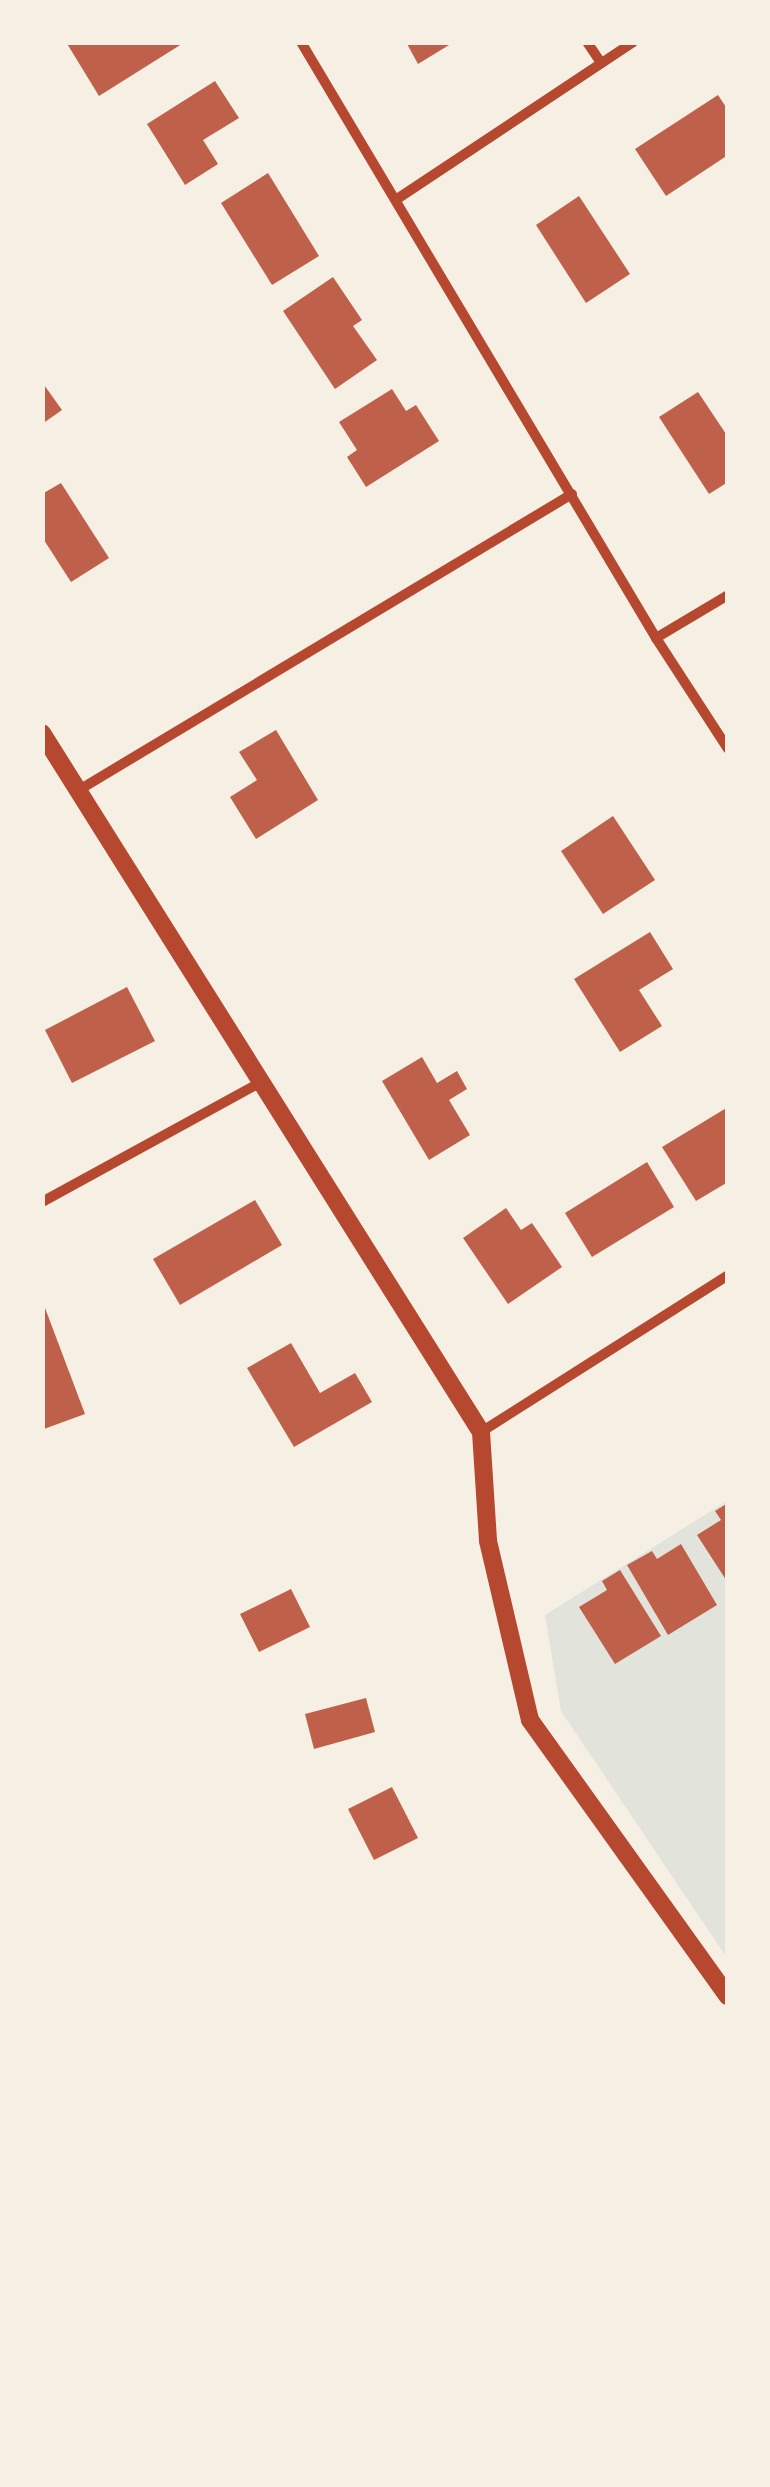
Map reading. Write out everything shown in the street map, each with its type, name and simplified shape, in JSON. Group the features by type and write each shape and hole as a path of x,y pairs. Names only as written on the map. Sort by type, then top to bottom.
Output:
{"street":[{"path":"301,42 656,638 728,749"},
{"path":"587,42 601,62"},
{"path":"397,199 633,42"},
{"path":"80,790 572,494"},
{"path":"656,638 728,595"},
{"path":"42,733 258,1084 481,1432 488,1541 530,1720 728,1996"},
{"path":"42,1202 258,1084"},
{"path":"481,1432 728,1276"}],"shaded area":[{"path":"727,1501 727,1958 561,1711 545,1615"}],"building":[{"path":"66,42 185,42 99,96"},
{"path":"406,42 454,42 418,64"},
{"path":"215,81 239,118 203,140 218,164 185,185 147,124"},
{"path":"718,95 728,110 728,155 666,196 635,149"},
{"path":"268,173 319,256 272,285 221,203"},
{"path":"579,196 630,274 586,303 536,225"},
{"path":"333,277 362,320 353,326 377,360 335,389 283,311"},
{"path":"42,382 62,410 42,424"},
{"path":"392,389 406,411 416,405 439,441 366,487 347,457 357,450 339,422"},
{"path":"698,392 728,437 728,482 709,494 659,417"},
{"path":"61,483 109,558 71,582 42,537 42,494"},
{"path":"276,730 318,800 256,839 230,797 257,780 239,752"},
{"path":"613,816 655,880 603,914 561,851"},
{"path":"650,932 673,969 639,990 662,1026 620,1052 574,979"},
{"path":"127,987 155,1041 72,1083 45,1030"},
{"path":"422,1057 437,1083 457,1071 467,1089 449,1100 470,1135 429,1160 382,1081"},
{"path":"728,1107 728,1182 696,1201 662,1147"},
{"path":"647,1162 674,1207 592,1257 565,1213"},
{"path":"255,1200 282,1245 180,1305 153,1259"},
{"path":"506,1208 521,1230 532,1223 562,1267 508,1304 463,1238"},
{"path":"42,1300 85,1414 44,1429 42,1424"},
{"path":"291,1343 320,1393 355,1373 372,1402 294,1447 247,1368"},
{"path":"728,1503 728,1583 697,1535 721,1520 715,1511"},
{"path":"681,1544 717,1605 668,1635 627,1565 652,1551 657,1559"},
{"path":"620,1570 661,1636 615,1664 579,1607 607,1590 602,1581"},
{"path":"291,1589 310,1627 259,1652 240,1614"},
{"path":"366,1698 375,1732 314,1749 305,1714"},
{"path":"392,1787 418,1838 374,1860 348,1809"}]}
